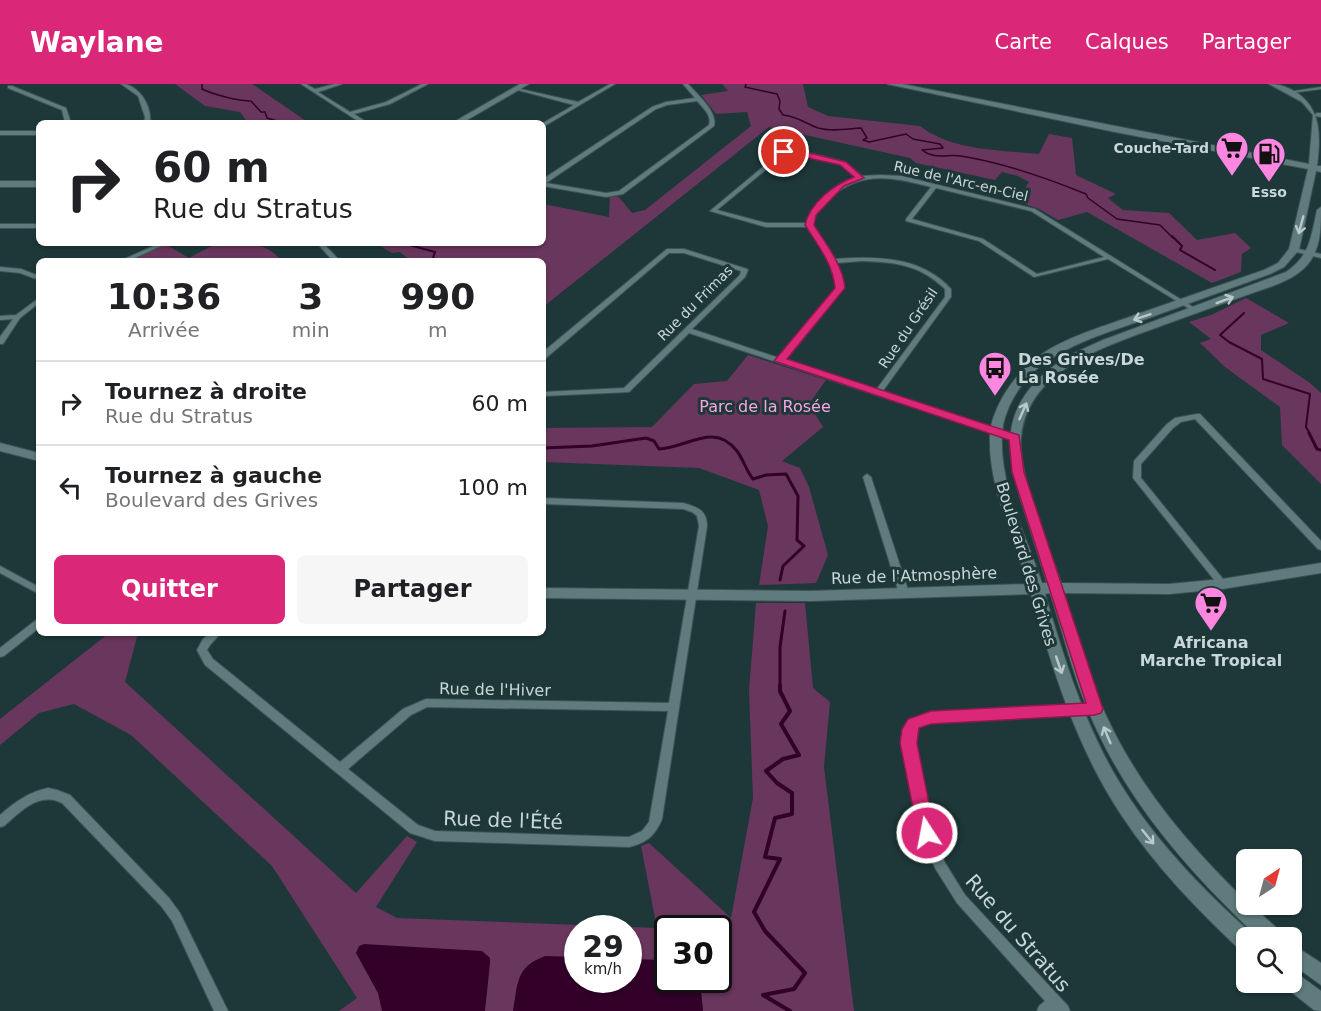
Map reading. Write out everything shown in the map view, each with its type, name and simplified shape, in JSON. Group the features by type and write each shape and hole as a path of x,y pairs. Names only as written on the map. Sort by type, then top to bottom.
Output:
{"street":[{"path":"0,90 20,84"},
{"path":"123,84 140,95 148,120"},
{"path":"303,84 361,120"},
{"path":"315,91 340,84"},
{"path":"351,113 388,103 426,84"},
{"path":"461,120 525,84"},
{"path":"546,123 613,84"},
{"path":"546,184 606,195 621,193 711,126 713,117 685,84"},
{"path":"893,84 1115,130 1194,150 1318,171"},
{"path":"1273,84 1311,105 1319,115 1318,171 1294,250 1316,255 1321,210"},
{"path":"1285,84 1299,90 1321,105"},
{"path":"10,87 63,109 67,120"},
{"path":"1290,92 1321,88"},
{"path":"516,89 578,104"},
{"path":"546,181 654,108 698,99"},
{"path":"0,133 36,133"},
{"path":"780,361 839,291 841,283 832,261 809,225 766,225 713,211 784,152 843,163 860,178"},
{"name":"Rue de l'Arc-en-Ciel","path":"809,225 815,209 841,185 860,178 892,177 935,186 1033,210 1195,310"},
{"path":"0,184 36,184"},
{"path":"935,186 908,220 981,240 1036,276 1110,257"},
{"path":"0,226 36,226"},
{"path":"130,258 158,246"},
{"path":"323,246 335,258"},
{"name":"Boulevard des Grives","path":"1236,932 1183,878 1132,816 1098,760 1075,709 1005,498 997,463 996,432 1008,396 1032,367 1046,357 1098,332 1267,272 1284,263 1294,250"},
{"name":"Rue du Frimas","path":"546,353 667,251 684,251 745,270 743,276 626,390 546,394"},
{"name":"Boulevard des Grives","path":"1262,927 1199,867 1155,815 1124,769 1095,709 1055,588 1018,472 1015,438 1026,404 1040,383 1051,372 1092,348 1292,274 1316,255"},
{"name":"Rue du Grésil","path":"832,261 884,259 923,270 948,289 948,297 877,393"},
{"path":"0,269 21,271 36,277"},
{"path":"0,342 18,317 36,302"},
{"path":"0,318 18,317"},
{"path":"687,330 1015,438"},
{"path":"1222,584 1140,485 1137,478 1137,464 1178,420 1197,416 1321,548"},
{"path":"0,447 36,456"},
{"path":"867,477 904,593"},
{"name":"Rue de l'Été","path":"214,636 202,650 209,662 404,822 424,834 629,842 640,840 648,835 656,819 703,526 702,516 699,512 683,506 546,501"},
{"name":"Rue de l'Atmosphère","path":"546,593 691,596 904,593 1036,588 1169,589 1222,584 1321,568"},
{"path":"0,569 36,589"},
{"path":"0,652 36,625"},
{"name":"Rue de l'Hiver","path":"340,769 407,712 426,704 673,707"},
{"path":"1075,709 1095,709"},
{"name":"Rue du Stratus","path":"1059,1006 961,899 939,864 927,833 909,736 914,723 931,717 1075,709"},
{"path":"0,822 22,803 48,792 57,792 66,799 165,902 176,917 221,1011"},
{"path":"1183,878 1199,867"},
{"path":"1302,960 1321,975"},
{"path":"1302,988 1321,1003"},
{"path":"1044,1011 1059,1006"}],"green space":[{"path":"175,84 252,84 305,120 246,120 240,112 205,106"},
{"path":"722,84 803,84 808,107 828,116 920,126 947,140 977,148 1039,154 1049,134 1072,138 1076,175 1116,194 1108,198 1123,210 1169,213 1197,240 1235,233 1251,248 1242,254 1241,272 1212,283 1087,212 1058,220 1039,209 1016,201 1029,182 1018,176 1002,172 995,180 916,163 910,158 769,127 546,305 546,258 407,258 400,252 392,253 380,246 546,246 546,205 609,217 610,197 618,196 632,213 645,210 751,126 747,112 716,114 701,95 728,91"},
{"path":"160,246 168,246 189,258 133,258"},
{"path":"211,246 260,246 279,258 189,258"},
{"path":"1246,298 1289,323 1261,335 1261,350 1321,393 1321,484 1282,445 1280,407 1225,367 1200,343 1211,339 1189,322 1211,315"},
{"name":"Parc de la Rosée","path":"748,355 826,380 809,404 823,427 782,461 800,468 809,487 828,555 816,583 759,585 768,526 759,490 699,468 546,462 546,428 652,427 694,384 727,381"},
{"path":"756,603 805,603 813,688 830,702 824,767 854,1011 339,1011 357,998 272,866 131,735 74,704 39,713 0,745 0,719 105,636 137,636 125,682 356,893 407,836 417,842 376,907 397,918 564,924 564,993 642,993 642,927 654,928 654,993 732,993 732,915 753,798 749,690"},
{"path":"649,843 728,915 654,915 641,846"}],"shaded area":[{"path":"364,944 482,951 490,958 485,1011 382,1011 378,993 356,953 359,946"},
{"path":"545,956 564,957 564,993 642,993 642,959 654,960 654,993 701,993 703,1011 513,1011 517,985 523,971 535,960"}],"waterway":[{"path":"202,84 202,89 213,93 251,101 261,112 265,112 267,118 274,120"},
{"path":"746,84 745,87 777,94 780,101 779,109 783,115 797,118 818,128 834,130 861,128 867,138 863,140 869,142 906,134 913,139 940,144 943,148 922,150 936,156 961,156 977,159 1041,177 1086,194 1088,198 1117,219 1160,225 1173,238"},
{"path":"1172,236 1182,246 1180,250 1215,270"},
{"path":"413,246 435,252 433,258"},
{"path":"1244,313 1220,335 1262,359 1263,379 1310,394 1306,427 1310,434"},
{"path":"1309,433 1317,449 1321,450"},
{"path":"546,448 592,446 646,438 654,441 659,449 710,437 728,442 737,451 753,479 766,475 786,474 798,496 797,540 804,546 783,566 780,580"},
{"path":"785,611 780,647 780,691 790,711 781,724 799,755 783,759 766,771 777,783 792,793 792,814 775,818 765,857 780,859 754,912 765,931 805,973 794,989 763,995 790,1011"}],"place":[{"name":"Couche-Tard","path":"1232,177"},
{"name":"Esso","path":"1269,183"},
{"name":"Des Grives/De La Rosée","path":"995,397"},
{"name":"Africana Marche Tropical","path":"1211,632"}],"route":[{"path":"784,152 843,163 860,178 841,185 812,214 809,225 832,261 841,283 840,288 780,361 1015,438 1018,472 1095,709 931,717 914,723 910,729 909,743 927,833"}]}
